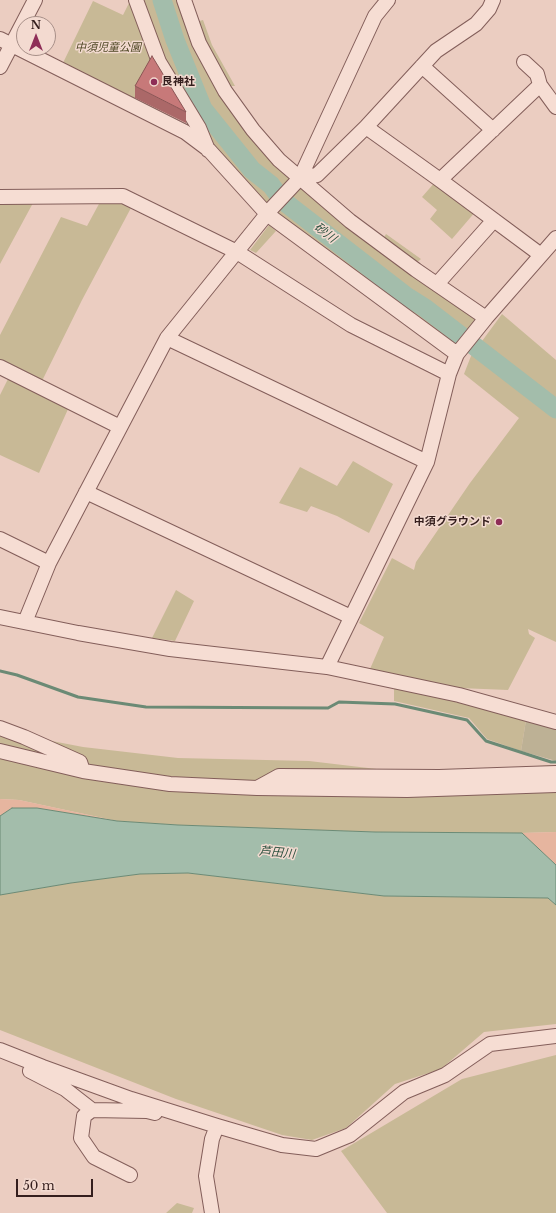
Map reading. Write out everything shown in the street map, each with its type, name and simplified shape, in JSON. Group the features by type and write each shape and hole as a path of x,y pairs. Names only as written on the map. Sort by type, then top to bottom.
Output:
{"street":[{"path":"0,67 6,42 35,0"},
{"path":"136,0 159,62 199,128 209,150"},
{"path":"184,0 199,43 225,91 253,130 280,160 350,222 486,318"},
{"path":"25,622 49,563 168,338 269,211 300,178 375,16 388,0"},
{"path":"300,178 317,175 366,127 436,51 476,24 493,0"},
{"path":"6,42 185,132 209,150 269,211 458,354"},
{"path":"524,62 537,74 540,84 556,107"},
{"path":"422,66 493,130"},
{"path":"440,180 540,84"},
{"path":"366,127 541,255"},
{"path":"0,197 123,196 237,252 351,325 449,374"},
{"path":"437,284 494,220"},
{"path":"327,667 427,462 449,374 458,354 486,318 556,238"},
{"path":"168,338 427,462"},
{"path":"0,367 120,427"},
{"path":"86,492 351,618"},
{"path":"0,539 49,563"},
{"path":"0,617 78,633 170,649 327,667 459,695 556,722"},
{"path":"0,728 80,762 83,770"},
{"path":"0,752 83,770 170,784 257,788 407,790 556,785"},
{"path":"257,788 279,776 439,777 556,773"},
{"path":"0,1059 16,1060 43,1067 131,1099 282,1145 316,1149 350,1135 404,1092 445,1075 490,1044 556,1036"},
{"path":"0,1050 65,1088 92,1110"},
{"path":"130,1175 94,1157 80,1138 84,1116 92,1110 147,1111 168,1116 169,1111"},
{"path":"212,1213 206,1176 212,1139 217,1126"}],"green space":[{"name":"中須児童公園","path":"128,0 180,0 196,47 294,176 268,204 196,134 153,65 134,100 62,65 93,1 123,15 129,3"},
{"path":"203,20 212,45 235,86 228,86 196,22"},
{"path":"436,181 476,211 452,239 430,219 437,210 422,197"},
{"path":"303,185 480,318 457,348 278,213"},
{"path":"121,201 132,206 82,300 42,381 0,360 0,335 61,217 87,226 100,202"},
{"path":"33,203 0,264 0,204"},
{"path":"269,225 276,231 256,253 250,250"},
{"path":"386,234 421,259 415,264 383,239"},
{"path":"502,314 556,360 556,642 528,629 529,634 535,638 508,690 459,688 370,669 384,637 359,623 392,558 414,570 416,562 470,483 519,418 464,374 471,356"},
{"path":"9,377 69,407 39,473 0,455 0,395"},
{"path":"353,461 393,484 369,533 337,516 311,506 307,512 279,503 300,467 337,486"},
{"path":"176,590 194,601 175,641 152,638"},
{"path":"394,686 467,701 526,720 521,751 487,739 469,718 394,701"},
{"path":"0,731 83,747 178,758 309,761 385,770 482,769 556,765 556,781 237,782 106,771 0,747"},
{"path":"0,756 166,787 556,791 556,832 375,832 178,825 117,821 19,800 0,799"},
{"path":"188,873 384,896 548,898 556,905 556,1024 484,1032 441,1069 395,1084 346,1128 312,1140 282,1135 176,1099 0,1030 0,895 71,883 140,874"},
{"path":"556,1055 556,1213 387,1213 341,1151 462,1079"},
{"path":"177,1203 194,1208 192,1213 166,1213"}],"sand":[{"path":"0,799 19,800 117,821 37,808 12,808 0,816"},
{"path":"556,832 556,865 522,833"}],"shaded area":[{"path":"526,720 556,724 556,761 521,751"}],"water":[{"name":"芦田川","path":"12,808 37,808 117,821 178,825 375,832 522,833 556,865 556,905 548,898 384,896 188,873 140,874 71,883 0,895 0,816"}],"building":[{"path":"152,56 186,112 135,86"}],"waterway":[{"name":"砂川","path":"162,0 175,40 203,109 252,170 271,185 282,200 556,409"},
{"path":"0,671 17,675 78,697 146,707 328,708 339,702 395,704 467,720 486,741 551,762 556,762"}],"place":[{"name":"艮神社","path":"154,82"},
{"name":"中須グラウンド","path":"499,522"}]}
